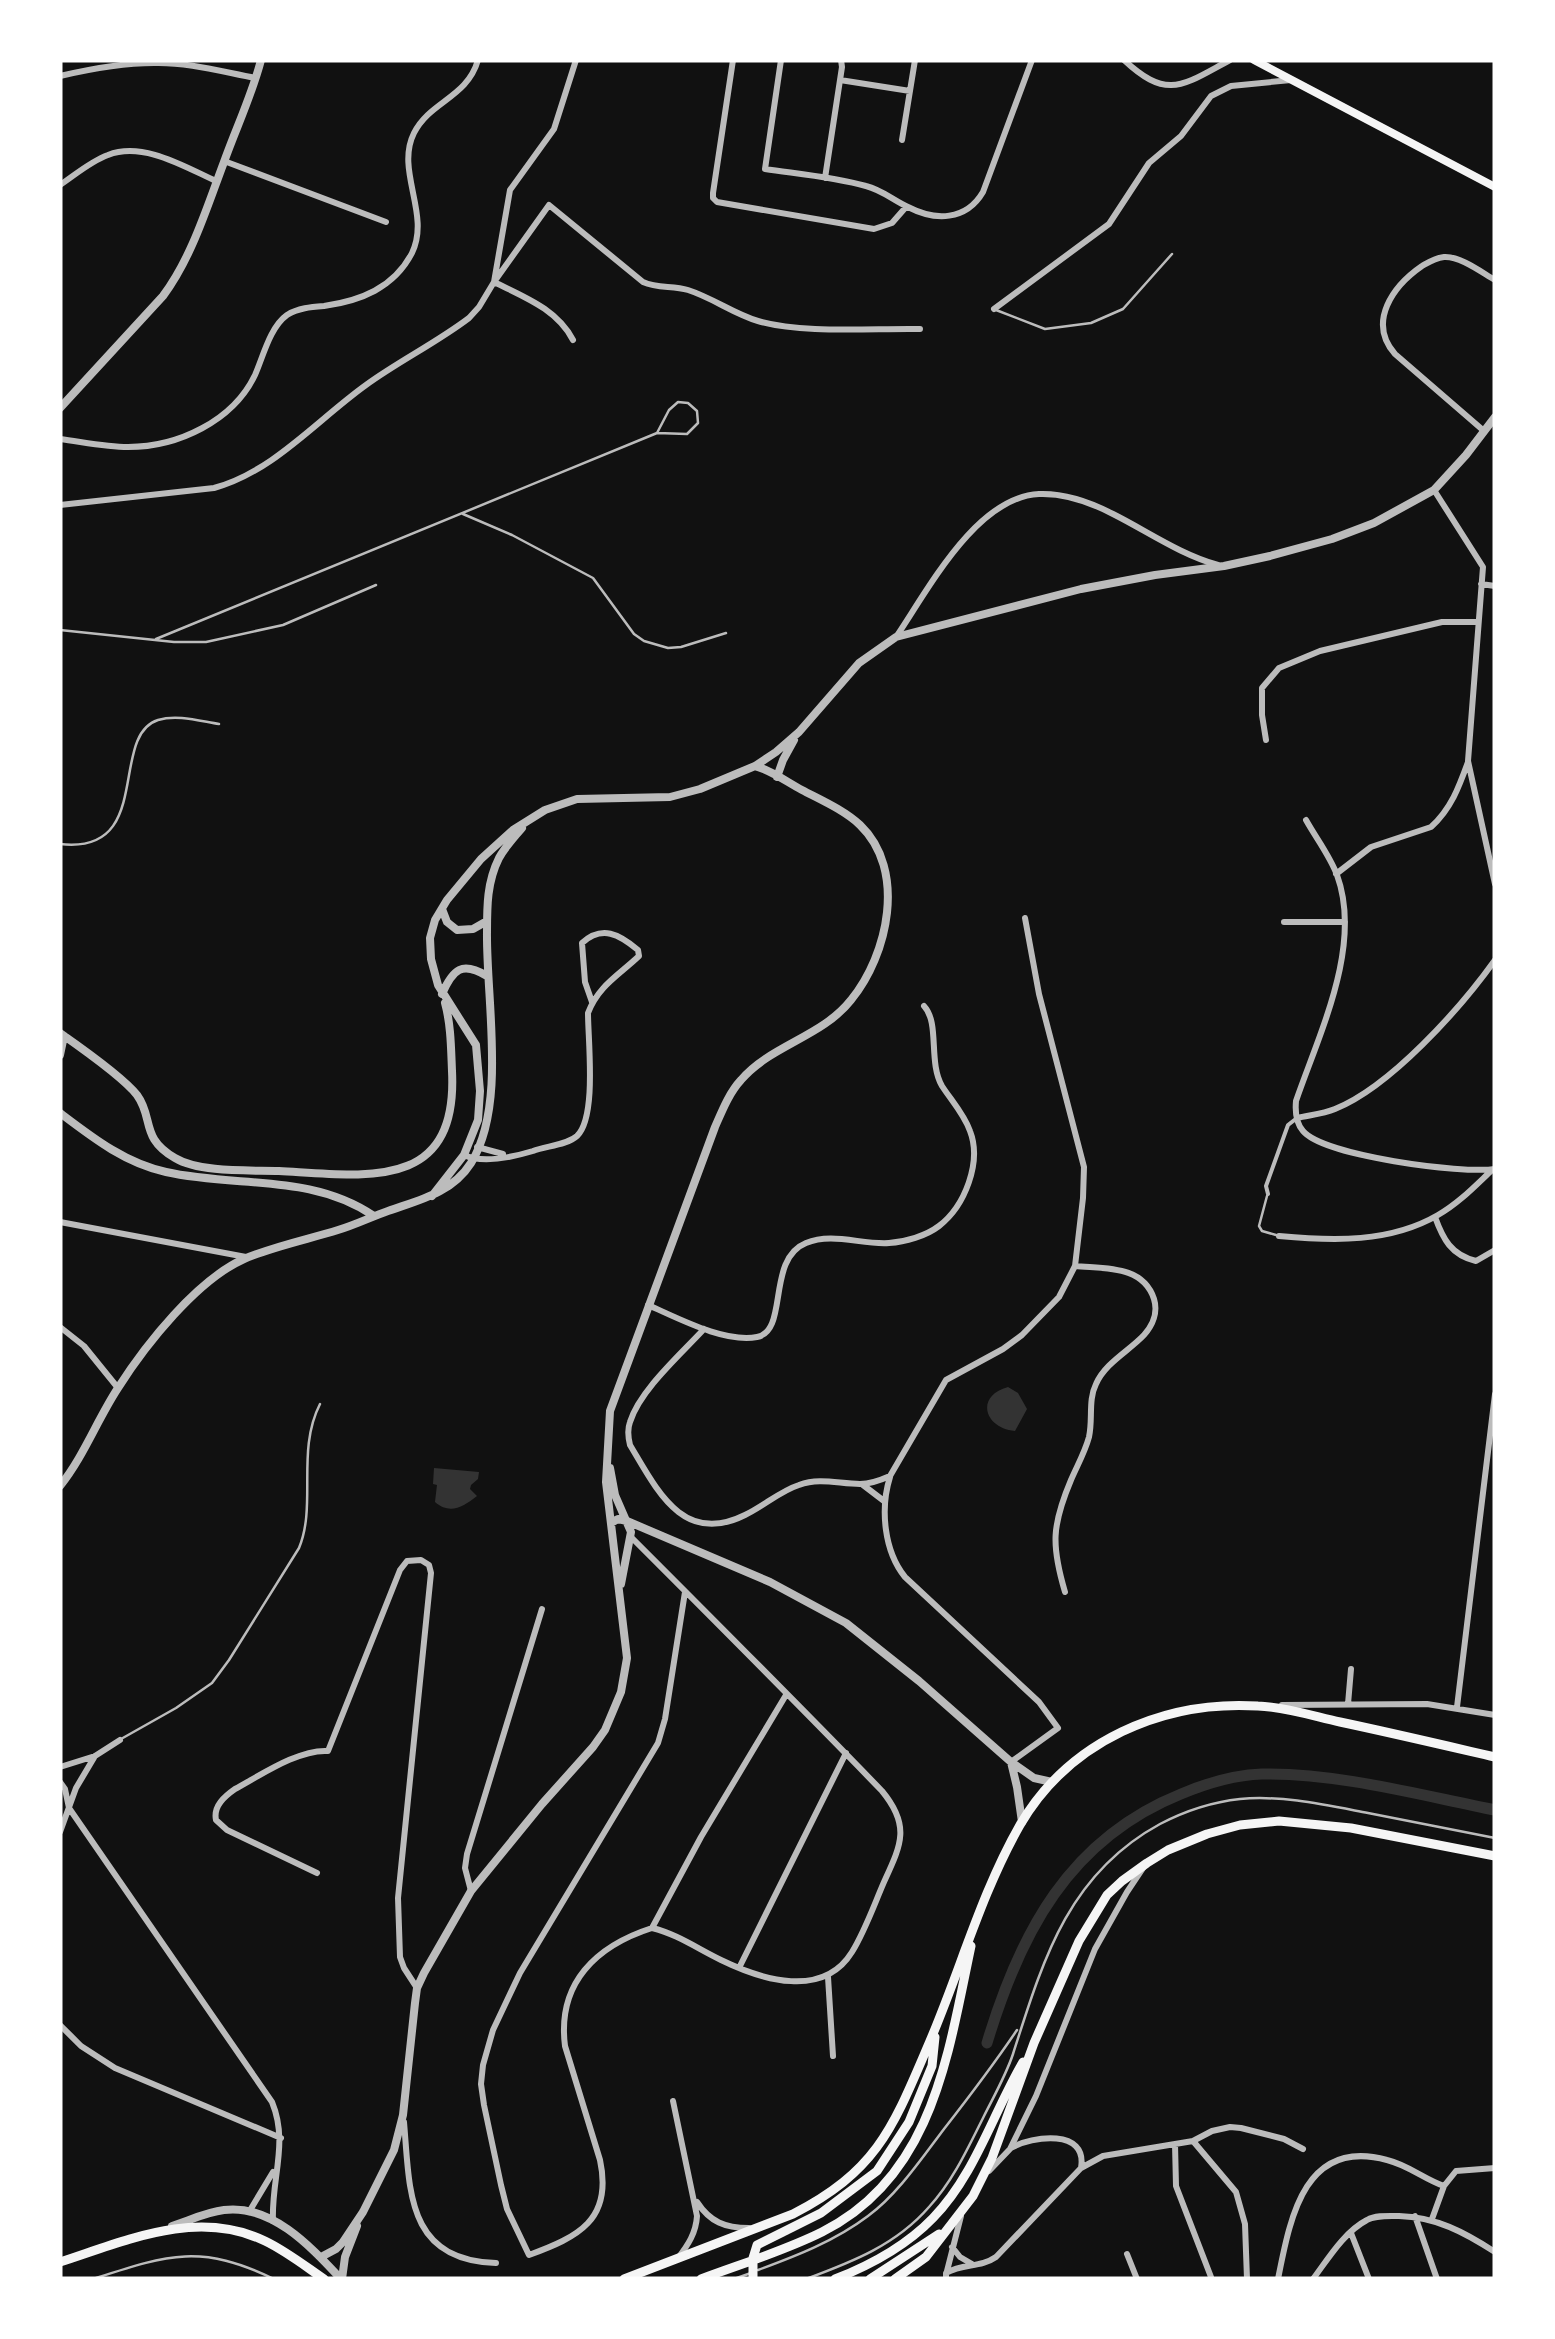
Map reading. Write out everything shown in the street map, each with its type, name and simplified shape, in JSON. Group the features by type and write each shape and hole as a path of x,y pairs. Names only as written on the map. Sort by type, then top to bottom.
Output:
{"main road":[{"path":"1254,60 1495,187"},
{"path":"624,2279 760,2228 817,2202 857,2172 892,2127 935,2030 961,1957 1022,1822 1052,1782 1093,1747 1139,1723 1189,1709 1262,1706 1495,1757"},
{"path":"894,2279 926,2257 984,2177 1034,2042 1092,1918 1107,1895 1147,1862 1207,1834 1279,1821 1351,1828 1495,1856"},
{"path":"701,2279 823,2232 879,2191 899,2167 914,2145 937,2091 974,1928"},
{"path":"753,2279 752,2258 757,2244 821,2213 877,2172 909,2122 932,2066 935,2030"},
{"path":"834,2279 866,2266 907,2241 933,2218 958,2186 1034,2042"},
{"path":"60,2262 156,2232 201,2226 245,2233 284,2251 319,2276"},
{"path":"870,2279 944,2231"}],"street":[{"path":"60,408 176,279 261,60"},
{"path":"60,440 143,446 198,430 237,404 276,328 287,316 305,308 356,300 397,274 412,254 417,235 409,163 415,131 429,114 469,82 478,60"},
{"path":"494,282 510,190 554,129 576,60"},
{"path":"733,60 712,193 717,202 874,229 892,223 906,206"},
{"path":"781,60 766,169 873,188 906,206 953,217 978,200 1032,60"},
{"path":"825,178 840,60"},
{"path":"902,140 915,60"},
{"path":"1124,60 1148,81 1172,85 1191,81 1230,60"},
{"path":"60,76 153,62 256,78"},
{"path":"840,80 910,91"},
{"path":"994,309 1110,224 1149,164 1181,136 1212,96 1245,83 1291,80"},
{"path":"60,185 96,160 129,150 164,159 216,181"},
{"path":"224,161 386,222"},
{"path":"60,504 214,488 250,474 364,386 469,318 550,205 650,285 684,288 770,324 920,329"},
{"path":"1484,431 1396,354 1386,343 1383,328 1394,292 1408,276 1432,260 1452,258 1495,280"},
{"path":"494,282 554,314 573,340"},
{"path":"776,776 800,732 859,663 896,637 1081,589 1224,566 1332,539 1374,523 1434,490 1495,417"},
{"path":"1336,874 1384,840 1432,827 1454,799 1468,760 1482,564 1434,490"},
{"path":"896,637 955,550 975,528 1015,499 1030,495 1043,493 1092,504 1200,559 1224,566"},
{"path":"1481,584 1494,584"},
{"path":"1266,740 1261,700 1265,682 1279,668 1320,651 1442,622 1478,622"},
{"path":"62,1035 130,1088 140,1100 157,1144 185,1163 212,1168 381,1175 395,1172 418,1161 436,1143 448,1120 453,1097 450,1026 429,948 441,908 456,887 497,843 545,810 577,799 670,796 700,789 755,766 800,732"},
{"path":"1468,760 1495,884"},
{"path":"320,2257 336,2249 363,2212 388,2167 400,2134 417,1988 470,1891 606,1730 621,1692 626,1658 606,1482 610,1412 715,1126 741,1079 765,1059 827,1023 853,999 872,962 884,926 888,876 869,834 842,812 755,766"},
{"path":"732,776 752,772 776,776"},
{"path":"60,1486 118,1388 190,1298 224,1269 247,1257 432,1196 469,1157 487,1122 492,1091 487,976 489,887 499,858 528,820"},
{"path":"1306,820 1336,874 1345,922 1342,962 1296,1101 1296,1118 1304,1133 1344,1151 1447,1169 1494,1169"},
{"path":"441,908 446,922 457,930 474,930 487,920"},
{"path":"1011,1762 1058,1728 1048,1711 897,1567 890,1550 884,1501 890,1476 946,1380 1022,1335 1059,1298 1076,1266 1084,1167 1039,994 1024,918"},
{"path":"1284,922 1345,922"},
{"path":"469,1157 509,1156 568,1141 580,1132 590,1090 588,1014 592,1002 607,982 639,956 638,950 614,934 590,935 582,943 585,982 592,1002"},
{"path":"1268,1194 1266,1186 1288,1125 1296,1118 1351,1101 1386,1076 1444,1020 1495,960"},
{"path":"442,994 448,980 459,970 473,968 487,976"},
{"path":"442,994 476,1045 480,1106 474,1145"},
{"path":"648,1305 704,1329 760,1337 773,1322 782,1270 805,1243 818,1240 886,1244 942,1224 960,1201 972,1171 973,1142 970,1129 936,1076 931,1016 924,1006"},
{"path":"60,1055 62,1035"},
{"path":"60,1113 103,1146 156,1170 324,1192 374,1216"},
{"path":"474,1145 509,1156"},
{"path":"1279,1236 1369,1238 1404,1230 1456,1204 1494,1169"},
{"path":"324,1192 345,1202 355,1224"},
{"path":"1436,1217 1447,1244 1462,1256 1476,1260 1495,1250"},
{"path":"60,1222 247,1257"},
{"path":"1064,1592 1056,1560 1056,1523 1088,1441 1093,1389 1105,1370 1144,1335 1156,1308 1142,1278 1076,1266"},
{"path":"60,1327 84,1346 118,1388"},
{"path":"704,1329 652,1386 628,1424 630,1445 676,1512 694,1522 726,1523 801,1484 829,1480 862,1484 890,1476"},
{"path":"1457,1708 1495,1394"},
{"path":"608,1459 631,1537 620,1594"},
{"path":"862,1484 884,1501"},
{"path":"610,1523 618,1519 627,1521 770,1582 846,1623 1011,1762 1034,1778 1052,1782"},
{"path":"631,1537 846,1753 893,1805 902,1833 853,1951 828,1977 784,1981 738,1968 652,1928 636,1933 584,1968 570,1997 563,2032 600,2160 604,2193 594,2216 576,2235 529,2255 500,2185 481,2084 483,2065 493,2030 520,1973 658,1743 685,1592"},
{"path":"613,1546 628,1548"},
{"path":"317,1873 227,1830 214,1814 221,1801 235,1789 301,1755 328,1751 402,1565 411,1560 425,1562 431,1573 398,1898 400,1957 417,1988"},
{"path":"470,1891 466,1854 542,1608"},
{"path":"1348,1704 1351,1669"},
{"path":"652,1928 710,1821 786,1695"},
{"path":"1262,1706 1427,1704 1495,1715"},
{"path":"60,1768 95,1756 120,1740"},
{"path":"738,1968 846,1753"},
{"path":"60,1832 76,1788 95,1756"},
{"path":"1011,1762 1022,1822"},
{"path":"60,1782 69,1808 266,2090 281,2138 273,2221"},
{"path":"984,2177 1010,2149 1036,2096 1090,1959 1147,1862"},
{"path":"828,1977 834,2056"},
{"path":"60,2025 80,2046 115,2068 281,2138"},
{"path":"673,2100 696,2224 690,2242 677,2259"},
{"path":"403,2115 409,2184 418,2217 440,2246 454,2256 496,2263"},
{"path":"945,2277 960,2266 988,2263 996,2257 1093,2159 1193,2141 1230,2127 1284,2140 1303,2149"},
{"path":"1010,2149 1031,2140 1061,2139 1080,2154 1080,2168"},
{"path":"1193,2141 1236,2192 1245,2224 1247,2279"},
{"path":"1175,2144 1176,2186 1212,2277"},
{"path":"1278,2279 1296,2205 1320,2170 1347,2158 1382,2158 1444,2186"},
{"path":"248,2212 276,2166"},
{"path":"1432,2220 1444,2186 1456,2171 1495,2168"},
{"path":"693,2196 704,2212 721,2224 760,2228"},
{"path":"945,2277 963,2210"},
{"path":"156,2232 211,2213 248,2212 273,2221 297,2237 341,2279"},
{"path":"341,2279 363,2212"},
{"path":"1415,2216 1437,2279"},
{"path":"1313,2279 1351,2232 1376,2217 1415,2216 1432,2220 1495,2252"},
{"path":"1351,2232 1370,2279"},
{"path":"952,2247 973,2264"},
{"path":"1127,2254 1137,2279"},
{"path":"1126,2279 1132,2267"}],"lane":[{"path":"994,309 1045,329 1090,323 1123,309 1172,254"},
{"path":"156,639 658,433 687,434 696,428 699,415 693,406 678,402 669,410 658,433"},
{"path":"462,514 593,578 634,634 644,641 668,648 682,647 726,633"},
{"path":"60,630 206,642 282,624 376,585"},
{"path":"60,844 88,842 107,833 128,792 135,746 151,723 170,718 220,724"},
{"path":"1268,1194 1260,1226 1262,1231 1279,1236"},
{"path":"120,1740 212,1683 298,1548 305,1528 310,1428 320,1404"},
{"path":"806,2279 880,2249 916,2221 940,2194 962,2160 1012,2057 1048,1952 1073,1905 1094,1875 1139,1836 1208,1804 1273,1798 1495,1838"},
{"path":"734,2279 802,2254 882,2205 1021,2025"},
{"path":"93,2279 176,2256 238,2262 272,2279"}],"shaded area":[{"path":"1008,1387 1018,1393 1027,1409 1015,1431 996,1424 988,1411 991,1397"},
{"path":"434,1468 479,1472 470,1489 477,1496 456,1508 441,1506 435,1502"}],"waterway":[{"path":"987,2043 1015,1964 1054,1894 1108,1836 1181,1794 1241,1776 1291,1775 1379,1786 1495,1810"}]}
